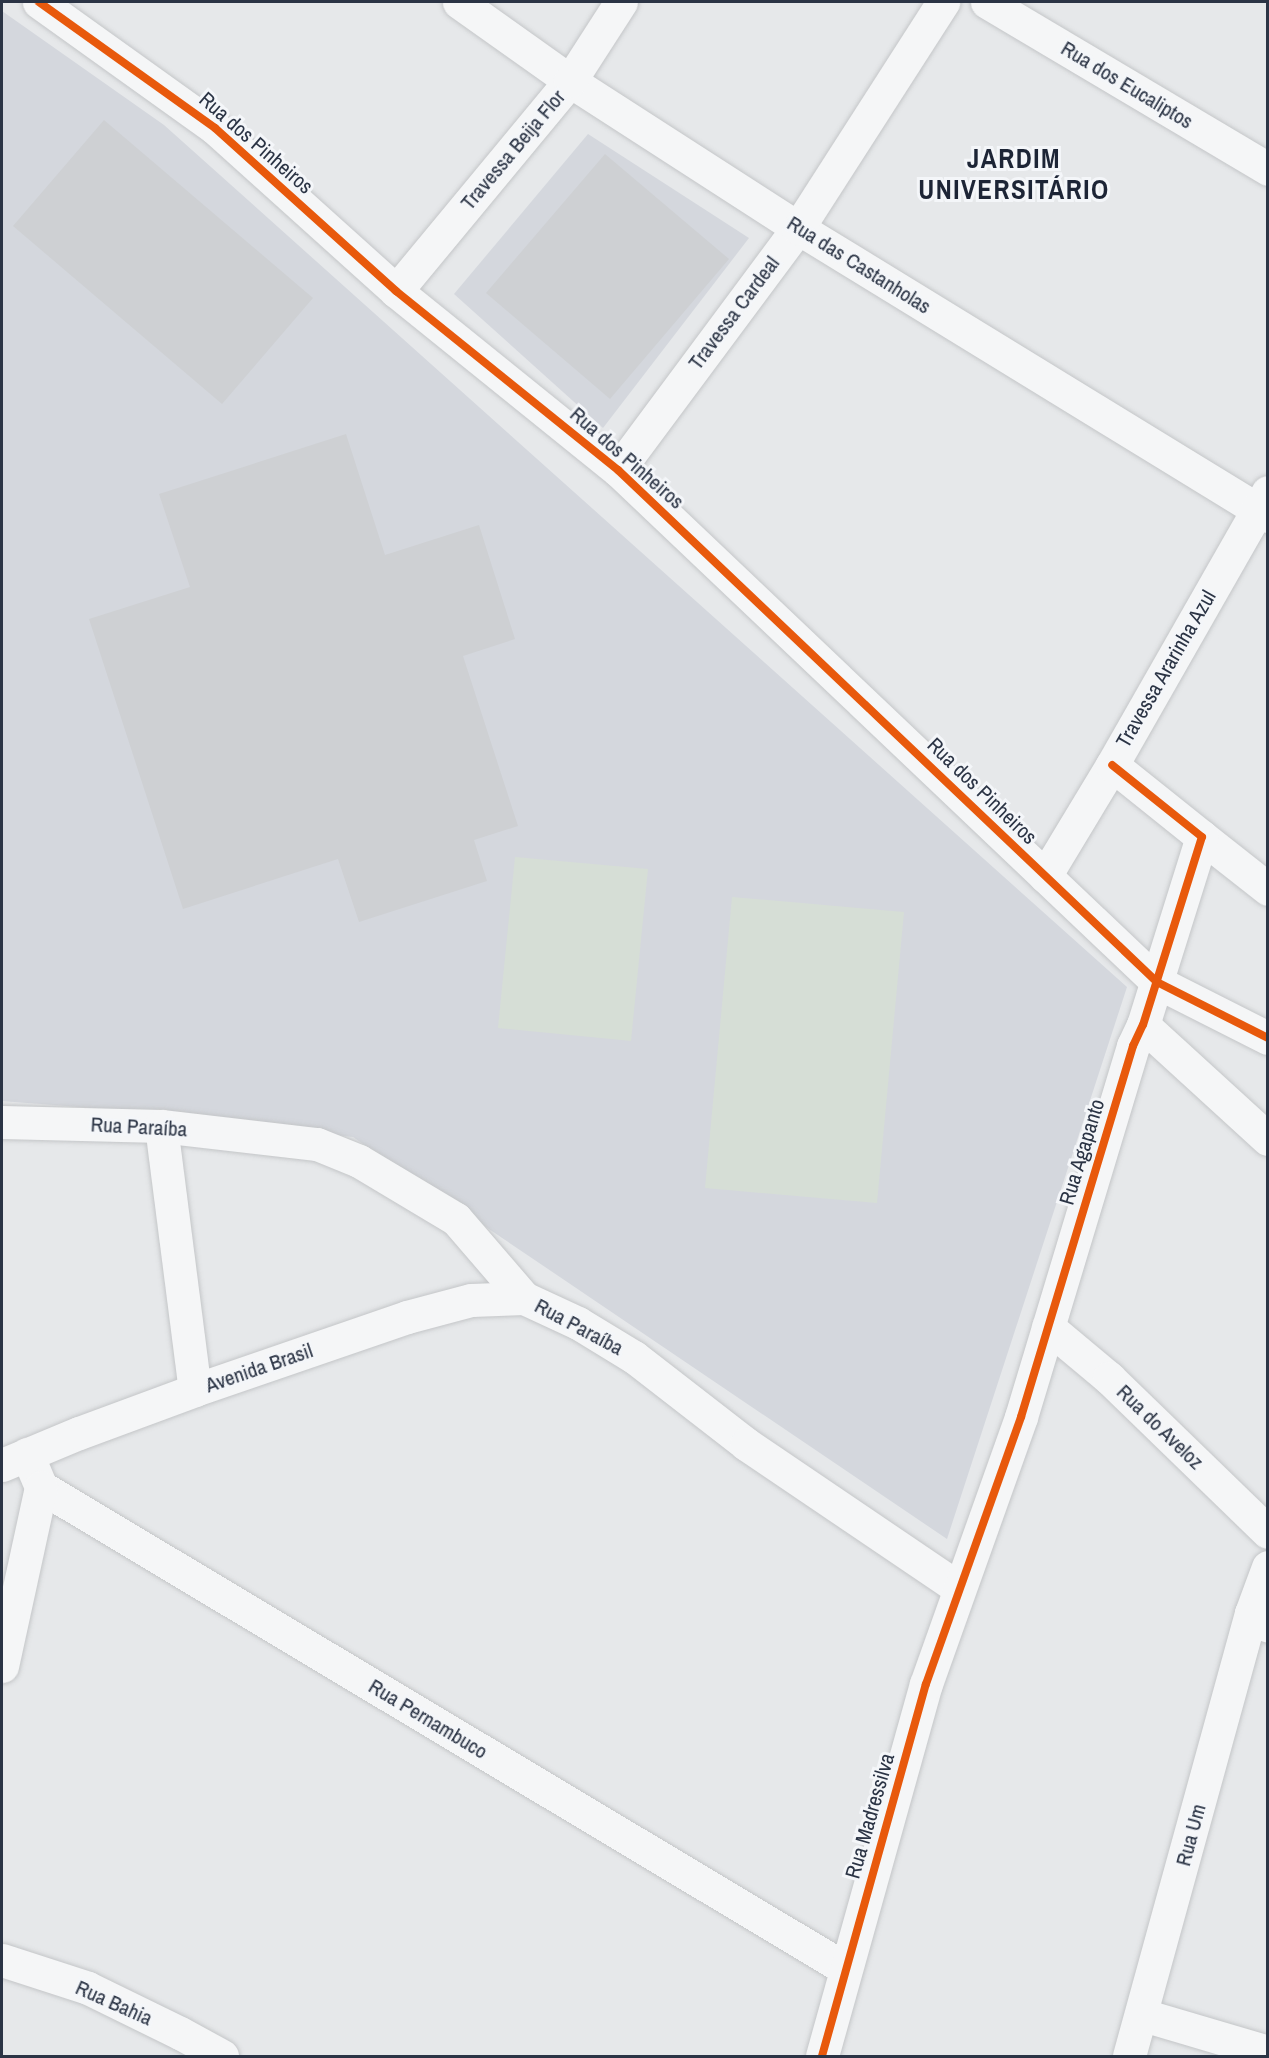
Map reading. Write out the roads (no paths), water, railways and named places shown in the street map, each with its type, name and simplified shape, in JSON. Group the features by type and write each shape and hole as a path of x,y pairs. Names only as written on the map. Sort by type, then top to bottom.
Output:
{"street":[{"name":"Rua dos Pinheiros","path":"39,2 215,128 396,291 618,470 1156,982 1268,1038"},
{"name":"Rua das Castanholas","path":"459,2 570,81 798,228 1264,506"},
{"name":"Travessa Beija Flor","path":"396,291 570,81 621,2"},
{"name":"Travessa Cardeal","path":"618,470 798,228 943,2"},
{"name":"Rua dos Eucaliptos","path":"987,2 1268,169"},
{"name":"Travessa Ararinha Azul","path":"1045,876 1264,506"},
{"path":"1112,765 1268,889"},
{"name":"Rua Agapanto","path":"959,1588 1021,1417 1133,1046 1143,1025 1202,837"},
{"path":"1143,1025 1268,1139"},
{"name":"Rua Paraíba","path":"2,1122 161,1126 317,1144 359,1161 456,1219 524,1298 578,1323 634,1357 746,1444 959,1588"},
{"path":"161,1126 195,1390"},
{"name":"Avenida Brasil","path":"14,1459 195,1390 407,1317 471,1300 524,1298"},
{"name":"Rua do Aveloz","path":"1048,1327 1109,1378 1268,1532"},
{"path":"2,1666 41,1487 14,1459"},
{"name":"Rua Pernambuco","path":"41,1487 846,1969"},
{"path":"1259,1620 1268,1567"},
{"name":"Rua Madressilva","path":"822,2056 926,1684 959,1588"},
{"name":"Rua Um","path":"1129,2056 1259,1620"},
{"name":"Rua Bahia","path":"2,1960 88,1988 222,2056"},
{"path":"1143,2015 1268,2052"}],"district":[{"name":"JARDIM UNIVERSITÁRIO","path":"1014,174"}]}
